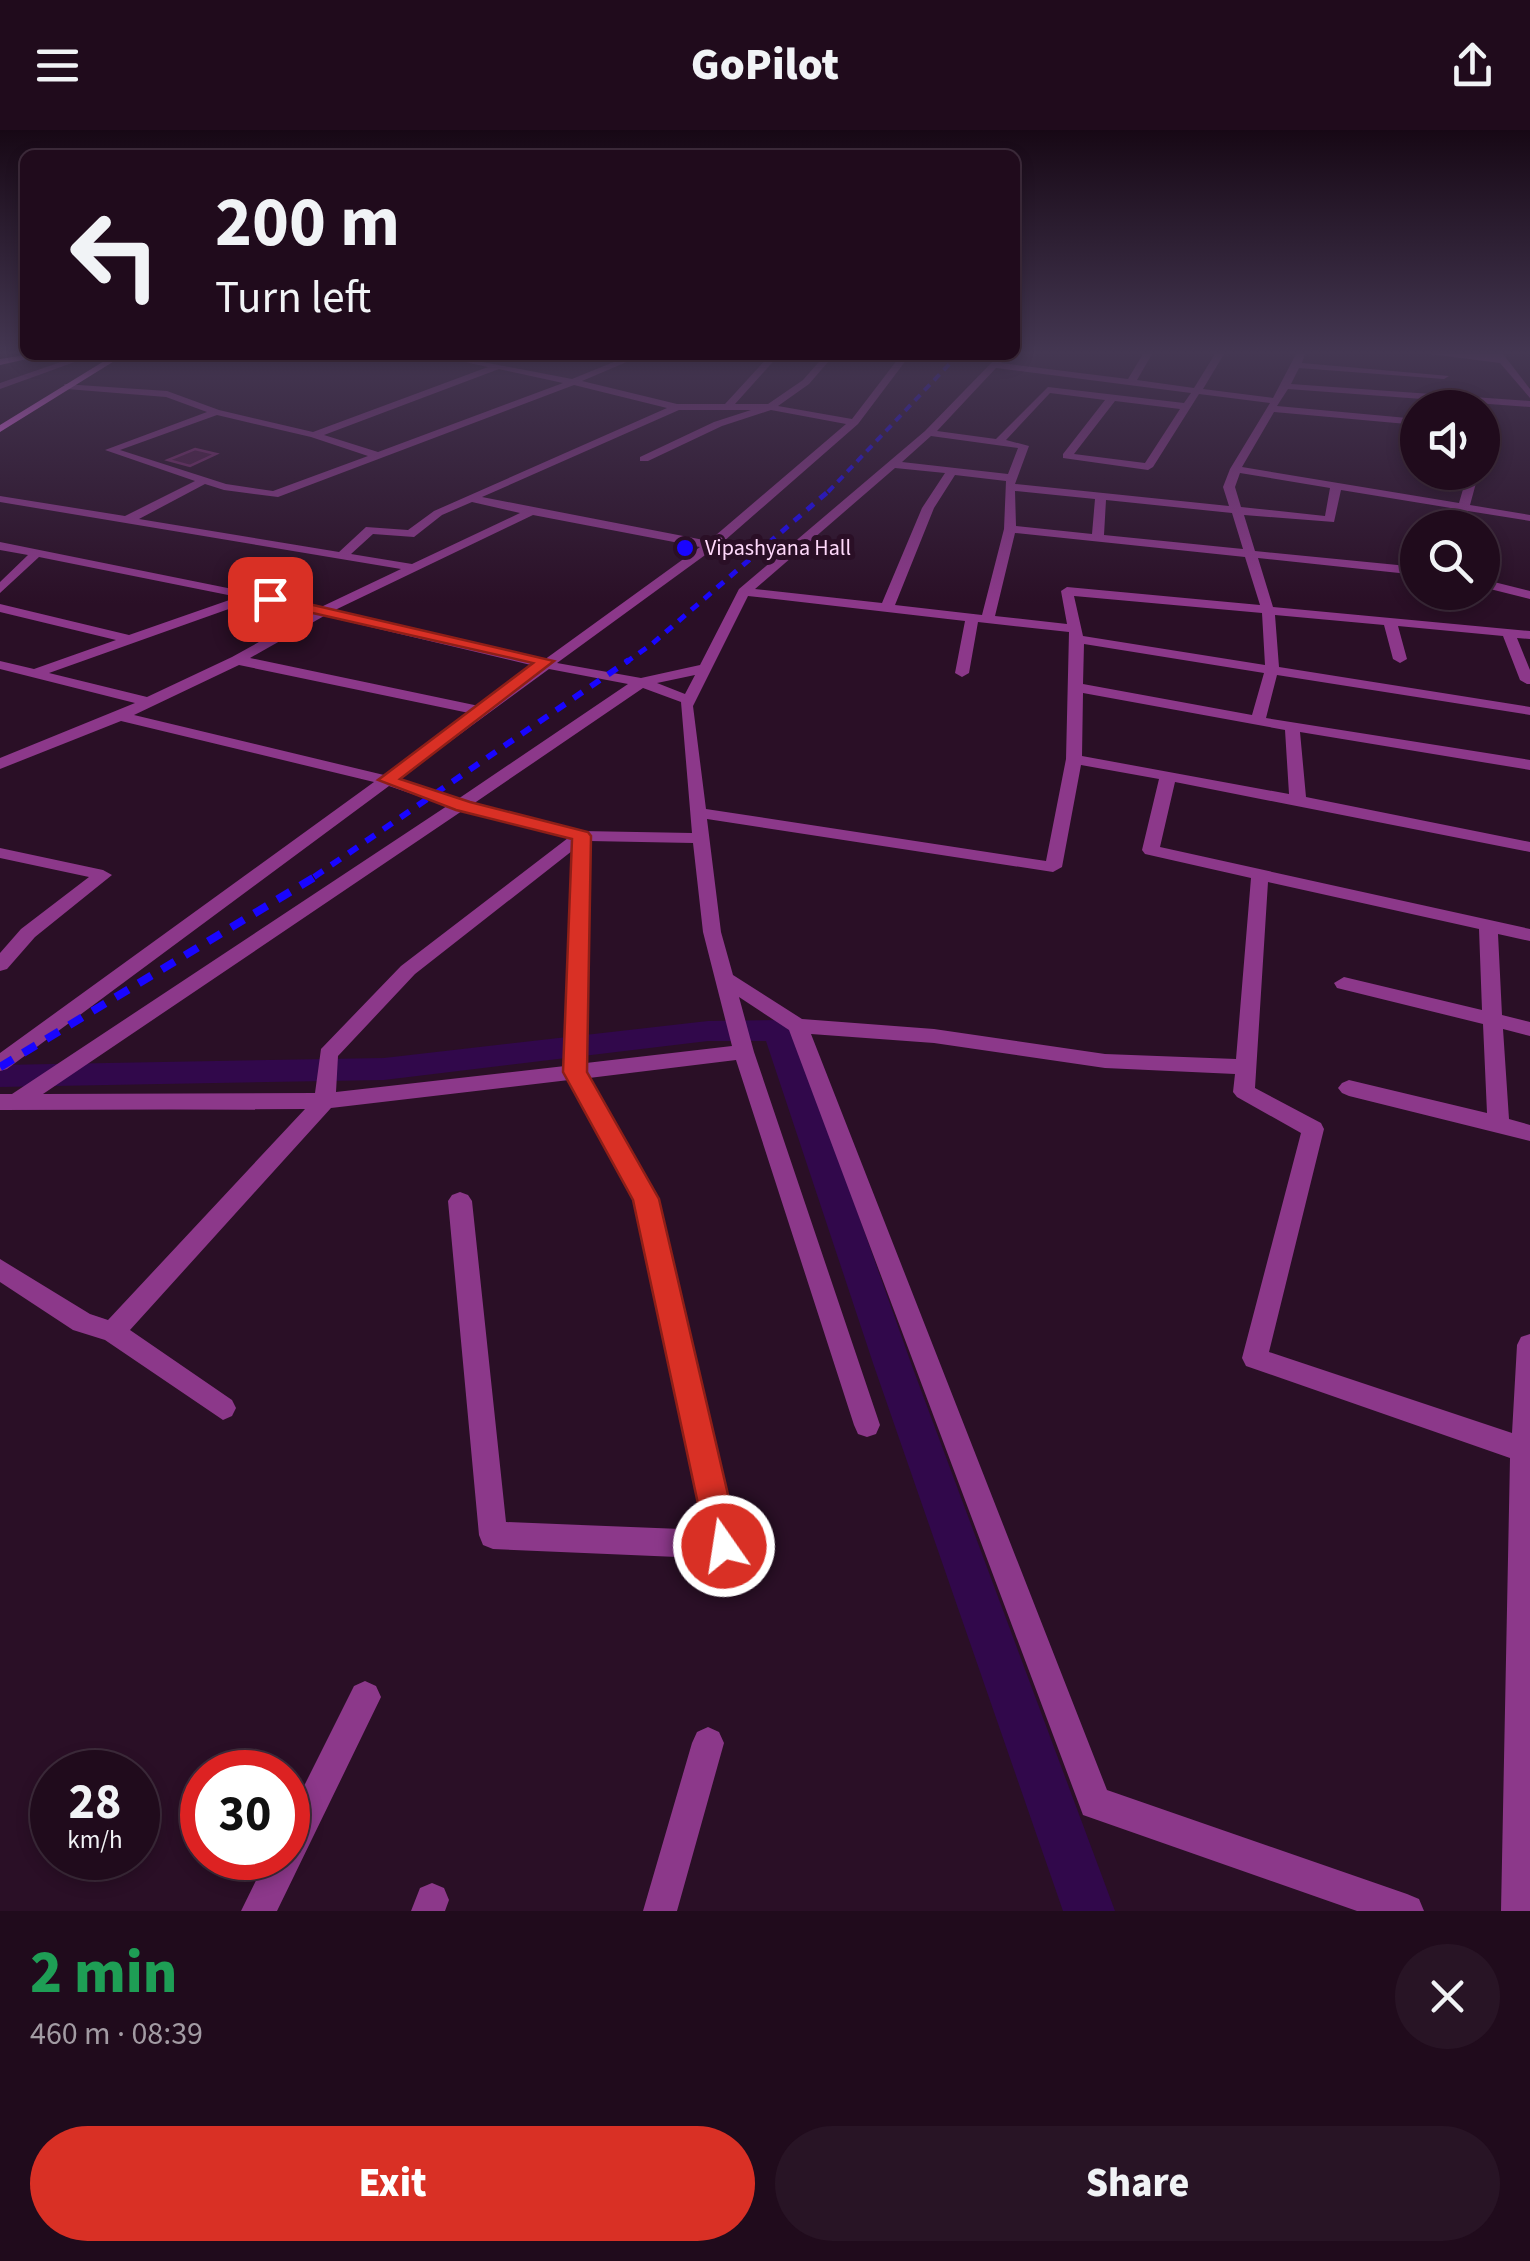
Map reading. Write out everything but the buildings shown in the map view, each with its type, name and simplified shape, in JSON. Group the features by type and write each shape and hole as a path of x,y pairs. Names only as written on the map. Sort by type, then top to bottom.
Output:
{"street":[{"path":"146,437 110,450 203,481 274,495 428,437"},
{"path":"320,437 378,456"},
{"path":"342,554 370,530 410,534 438,513 610,437"},
{"path":"644,458 689,437"},
{"path":"0,1064 546,661 617,616 711,545 836,437"},
{"path":"867,1425 744,1052 712,932 686,706 744,592 923,437"},
{"path":"961,437 1024,446 1010,482 1010,529 988,619"},
{"path":"1000,442 1005,437"},
{"path":"1082,437 1067,456 1148,467 1166,437"},
{"path":"1255,437 1234,469 1229,488 1268,610 1272,668 1258,721"},
{"path":"892,464 1101,496 1330,520 1336,486"},
{"path":"1234,469 1530,518"},
{"path":"887,608 928,508 951,473"},
{"path":"129,519 203,481"},
{"path":"1462,510 1468,490"},
{"path":"1098,538 1101,496"},
{"path":"474,498 711,545"},
{"path":"0,499 415,568"},
{"path":"0,764 120,716 236,660 324,610 531,512"},
{"path":"1010,529 1400,569"},
{"path":"0,546 324,610 546,661 586,674 641,682 689,700"},
{"path":"0,588 37,553"},
{"path":"1500,588 1530,596"},
{"path":"698,813 1052,867 1074,758 1076,634 1066,590 1530,635"},
{"path":"744,592 988,619 1530,710"},
{"path":"34,674 252,596"},
{"path":"0,608 131,639"},
{"path":"962,673 972,618"},
{"path":"1390,622 1400,659"},
{"path":"1508,633 1527,680"},
{"path":"236,660 480,711"},
{"path":"0,666 149,702"},
{"path":"8,1102 463,806 641,682 706,668"},
{"path":"1076,687 1530,765"},
{"path":"120,716 387,780 463,806 582,836 701,838"},
{"path":"1292,727 1298,800"},
{"path":"1074,758 1530,846"},
{"path":"1168,776 1151,850 1530,935"},
{"path":"460,1201 493,1535 724,1546 646,1199 575,1072 582,836"},
{"path":"112,1332 325,1100 328,1054 408,970 582,836"},
{"path":"0,853 103,875 28,933 0,965"},
{"path":"1260,874 1244,1092 1313,1129 1254,1358 1527,1452"},
{"path":"1488,926 1498,1124"},
{"path":"724,979 798,1026 934,1036 1105,1060 1246,1067"},
{"path":"1344,983 1530,1029"},
{"path":"798,1026 1095,1803 1407,1911"},
{"path":"8,1102 325,1100 744,1052"},
{"path":"1349,1088 1530,1133"},
{"path":"0,1268 82,1322 112,1332 223,1408"},
{"path":"1518,1911 1530,1345"},
{"path":"310,1807 365,1696"},
{"path":"660,1911 708,1743"},
{"path":"258,1911 274,1880"}],"waterway":[{"path":"0,1076 384,1069 708,1031 778,1030 893,1366 1089,1911"}],"railway":[{"path":"830,490 880,437"},
{"path":"625,663 830,490"},
{"path":"314,877 629,660"},
{"path":"0,1067 318,875"}],"place":[{"name":"Vipashyana Hall","path":"685,548"}],"route":[{"path":"270,599 546,661 387,780 463,806 582,836 575,1072 646,1199 724,1546"}]}
